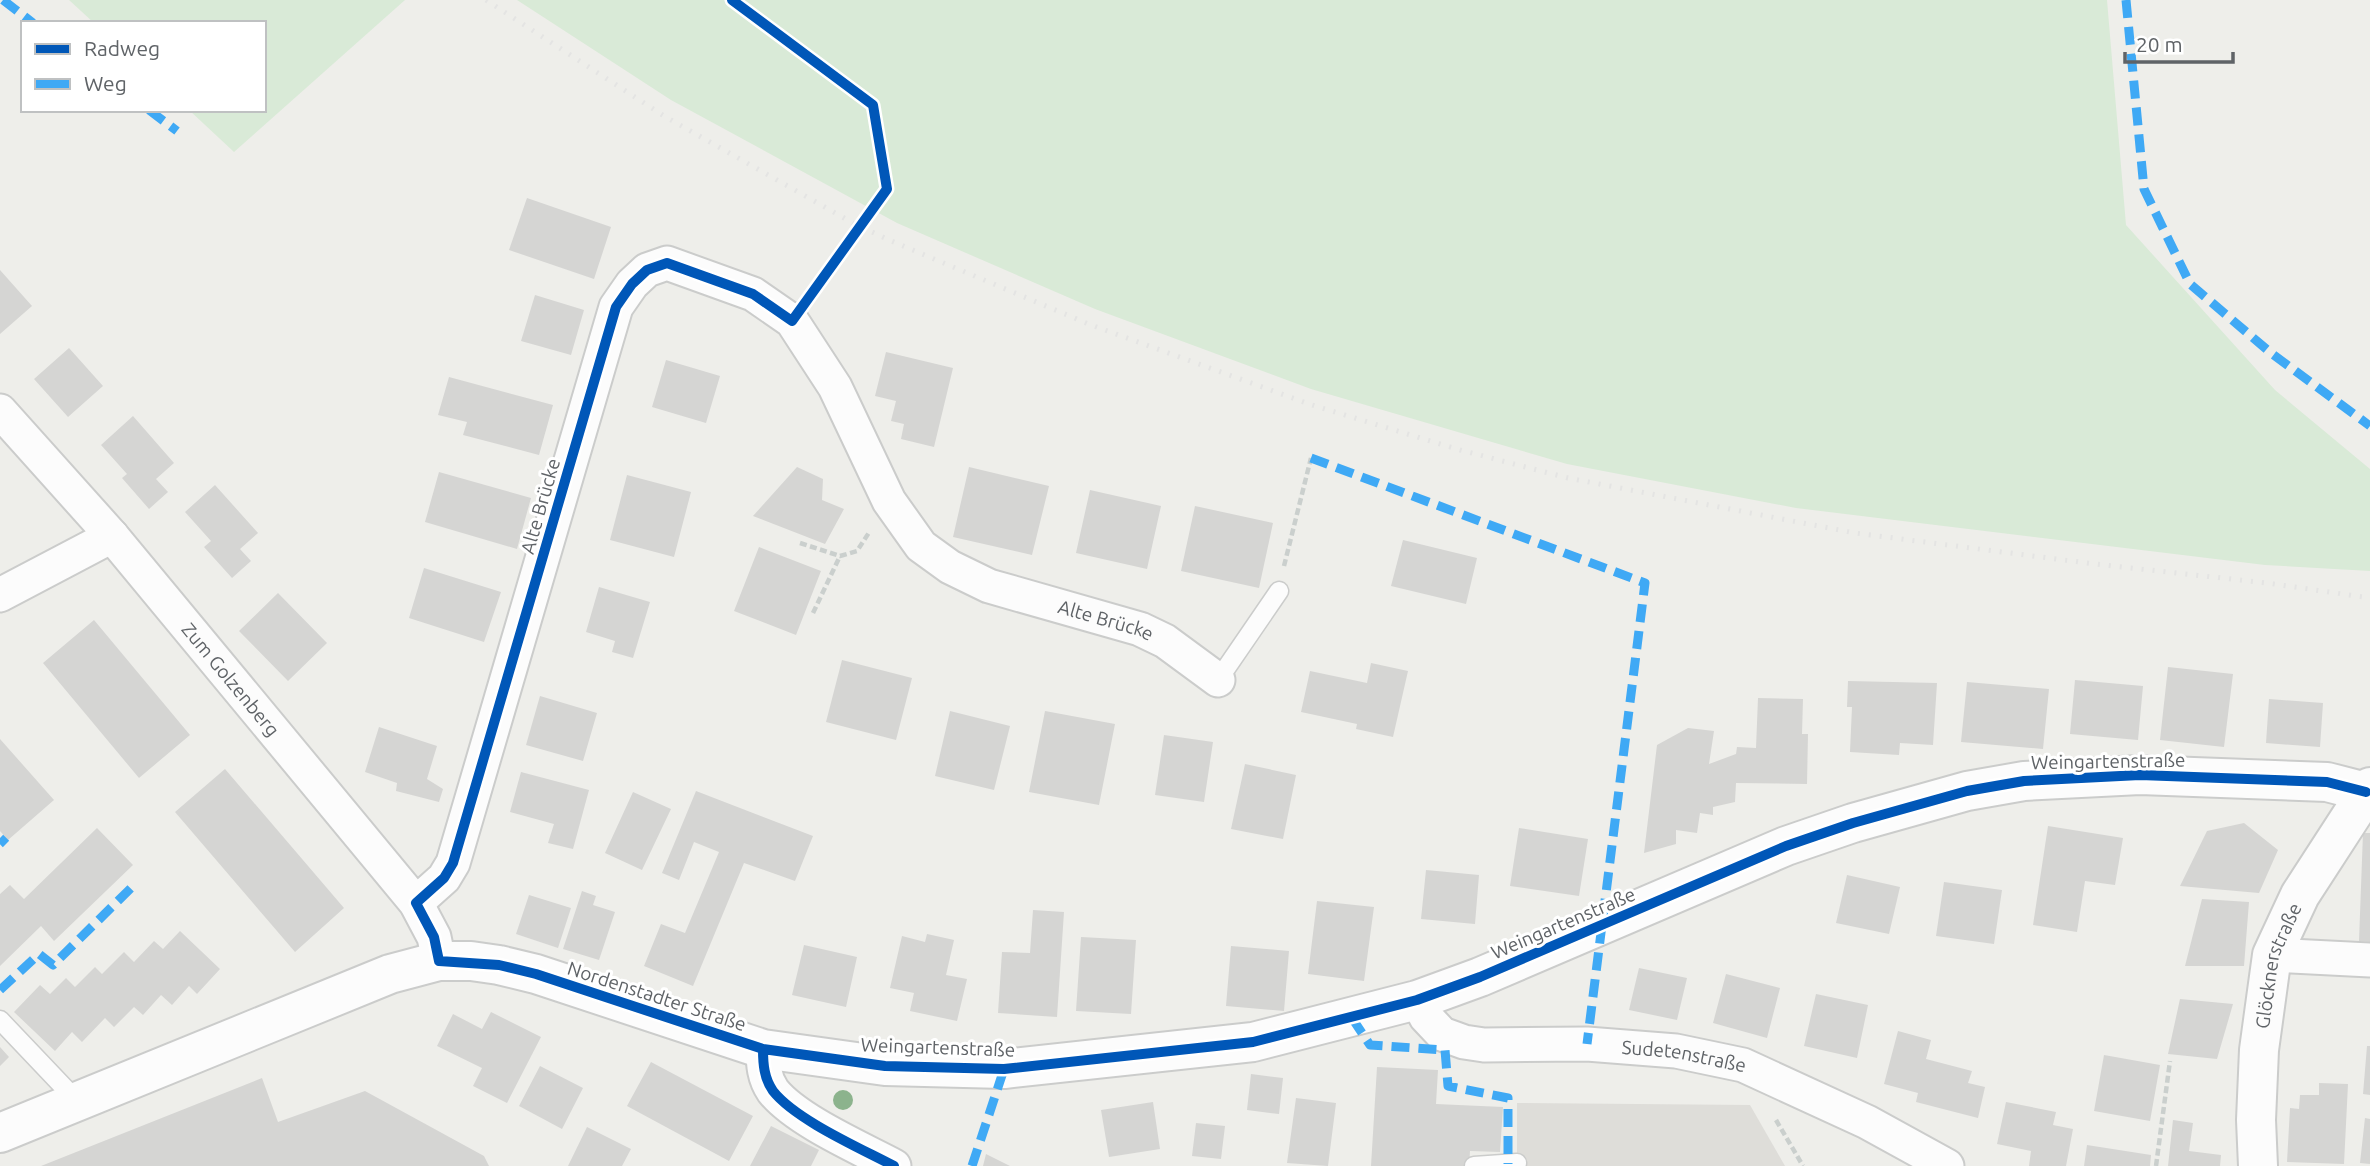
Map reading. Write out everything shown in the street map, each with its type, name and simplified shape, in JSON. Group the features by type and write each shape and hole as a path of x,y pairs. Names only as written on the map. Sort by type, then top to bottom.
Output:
{"street":[{"name":"Alte Brücke","path":"416,903 444,878 453,863 616,307 632,284 647,270 667,263 753,294 792,321 835,387 889,501 921,546 950,567 989,586 1140,629 1165,641 1218,680"},
{"name":"Zum Golzenberg","path":"0,411 112,536 416,903 434,937 439,961"},
{"path":"0,595 112,536"},
{"name":"Weingartenstraße","path":"763,1049 885,1066 1004,1069 1253,1042 1417,1000 1480,977 1786,846 1853,822 1968,791 2035,780 2140,775 2327,782 2368,790"},
{"name":"Glöcknerstraße","path":"2258,1166 2256,1120 2259,1050 2272,955 2300,895 2368,790"},
{"path":"2272,955 2370,960"},
{"name":"Nordenstadter Straße","path":"0,1133 390,974 439,961 471,961 536,974 763,1049 763,1068 767,1079 786,1104 894,1166"},
{"name":"Sudetenstraße","path":"1417,1000 1426,1017 1442,1034 1464,1042 1484,1045 1587,1044 1676,1051 1743,1065 1867,1122 1947,1166"}],"lane":[{"path":"1218,680 1279,591"},
{"path":"0,1020 77,1101"},
{"path":"1474,1166 1517,1163"}],"path":[{"path":"1279,591 1311,458"},
{"path":"800,543 840,556 857,551 889,501"},
{"path":"813,613 840,556"},
{"path":"2156,1166 2170,1061"}],"shaded area":[{"path":"1517,1103 1750,1105 1785,1166 1517,1166"}],"green space":[{"path":"69,0 405,0 234,152 191,112 266,112 266,21 92,21"},
{"path":"517,0 2107,0 2126,225 2275,390 2370,469 2370,571 2265,565 1796,508 1567,464 1311,389 1095,309 897,223 671,100"}],"building":[{"path":"527,198 611,227 594,279 509,250"},
{"path":"0,270 32,306 0,334"},
{"path":"535,295 584,310 571,355 521,341"},
{"path":"69,348 103,386 68,417 34,379"},
{"path":"886,352 953,368 934,447 901,439 904,424 891,421 896,401 875,396"},
{"path":"666,360 720,376 706,423 652,407"},
{"path":"449,377 553,405 539,455 463,435 467,422 438,415"},
{"path":"133,416 174,463 156,479 168,492 149,509 122,478 127,474 101,445"},
{"path":"797,467 823,479 822,500 844,509 825,544 753,516"},
{"path":"969,467 1049,486 1032,555 953,537"},
{"path":"439,472 531,498 517,549 425,522"},
{"path":"627,475 691,492 674,557 610,540"},
{"path":"215,485 258,533 240,549 251,561 232,578 204,547 211,541 185,512"},
{"path":"1090,490 1161,506 1147,569 1076,553"},
{"path":"1195,506 1273,523 1259,588 1181,571"},
{"path":"1403,540 1477,558 1466,604 1391,586"},
{"path":"759,547 821,571 796,635 734,611"},
{"path":"424,568 501,592 484,642 409,618"},
{"path":"599,587 650,602 633,658 612,652 615,641 586,632"},
{"path":"278,593 327,643 288,681 239,631"},
{"path":"94,620 190,735 139,778 43,663"},
{"path":"842,660 912,678 896,740 826,722"},
{"path":"1371,663 1408,671 1393,737 1356,729 1357,724 1301,712 1310,671 1367,683"},
{"path":"2168,667 2233,674 2224,747 2160,740"},
{"path":"2075,680 2143,686 2138,740 2070,734"},
{"path":"1848,681 1937,683 1933,745 1900,743 1899,755 1850,752 1852,707 1847,707"},
{"path":"1967,682 2049,689 2043,749 1961,742"},
{"path":"540,696 597,713 583,761 526,745"},
{"path":"1758,698 1803,699 1802,734 1808,734 1807,784 1736,783 1735,802 1713,807 1713,815 1700,813 1697,833 1676,830 1676,844 1644,853 1657,745 1688,728 1714,731 1709,764 1736,754 1737,747 1756,748"},
{"path":"2269,699 2323,703 2320,747 2266,743"},
{"path":"950,711 1010,726 994,790 935,776"},
{"path":"1045,711 1115,724 1099,805 1029,792"},
{"path":"379,727 437,746 427,779 443,789 439,802 396,791 397,783 365,772"},
{"path":"1164,735 1213,742 1204,802 1155,795"},
{"path":"0,739 54,800 8,840 0,831"},
{"path":"1245,764 1296,775 1283,839 1231,829"},
{"path":"225,769 344,908 295,952 175,812"},
{"path":"521,772 589,790 573,849 548,843 554,824 510,812"},
{"path":"696,791 813,836 795,881 744,863 693,986 644,966 661,924 685,933 719,852 694,842 679,880 662,873"},
{"path":"633,792 671,809 642,870 605,853"},
{"path":"2244,823 2278,850 2259,893 2180,886 2207,831"},
{"path":"2048,826 2123,838 2115,885 2085,881 2077,932 2033,925"},
{"path":"97,828 133,865 54,941 41,926 0,966 0,894 10,885 24,899"},
{"path":"1519,828 1588,839 1579,896 1510,886"},
{"path":"2363,833 2370,833 2370,942 2359,941"},
{"path":"1426,870 1479,875 1475,924 1421,919"},
{"path":"1847,875 1900,887 1889,934 1836,923"},
{"path":"1944,882 2002,890 1994,944 1936,936"},
{"path":"582,891 596,896 593,905 615,912 599,960 563,949"},
{"path":"529,895 571,908 558,948 516,934"},
{"path":"2202,899 2249,902 2244,966 2185,966"},
{"path":"1317,901 1374,907 1364,981 1308,974"},
{"path":"1033,910 1064,912 1057,1017 998,1013 1002,952 1030,953"},
{"path":"180,931 220,969 197,994 189,986 172,1005 161,995 143,1015 134,1007 114,1027 105,1018 82,1042 72,1032 55,1051 14,1012 40,985 50,994 66,978 75,987 95,967 102,974 124,952 134,962 154,941 163,949"},
{"path":"927,934 954,940 946,975 967,979 957,1021 910,1011 914,993 890,988 902,936 925,942"},
{"path":"1081,937 1136,940 1131,1014 1076,1011"},
{"path":"804,945 857,957 846,1007 792,995"},
{"path":"1231,946 1289,951 1284,1011 1226,1006"},
{"path":"1639,968 1687,978 1677,1020 1629,1010"},
{"path":"1726,974 1780,988 1767,1038 1713,1023"},
{"path":"1816,994 1868,1005 1857,1058 1804,1046"},
{"path":"2180,999 2233,1004 2217,1059 2168,1054"},
{"path":"491,1012 541,1037 507,1103 473,1086 482,1068 437,1046 453,1014 482,1029"},
{"path":"1898,1031 1931,1040 1926,1059 1972,1071 1968,1083 1985,1087 1978,1118 1916,1102 1918,1093 1884,1084"},
{"path":"2367,1046 2370,1046 2370,1095 2363,1094"},
{"path":"0,1047 9,1057 0,1066"},
{"path":"2104,1055 2160,1065 2150,1121 2094,1111"},
{"path":"651,1062 753,1116 729,1161 627,1106"},
{"path":"540,1066 583,1088 562,1129 519,1106"},
{"path":"1377,1067 1438,1070 1436,1104 1503,1107 1500,1152 1470,1151 1469,1166 1371,1166"},
{"path":"1251,1074 1283,1078 1279,1114 1247,1110"},
{"path":"262,1078 278,1122 365,1091 484,1156 489,1166 41,1166"},
{"path":"2319,1083 2348,1084 2344,1164 2287,1162 2290,1108 2299,1109 2300,1095 2319,1095"},
{"path":"1296,1098 1336,1103 1328,1166 1287,1163"},
{"path":"1153,1102 1160,1149 1109,1157 1101,1110"},
{"path":"2006,1102 2056,1112 2053,1125 2073,1129 2066,1166 2029,1166 2031,1151 1997,1144"},
{"path":"2365,1118 2370,1119 2370,1164 2360,1163"},
{"path":"2173,1120 2193,1123 2189,1151 2221,1155 2220,1166 2168,1166"},
{"path":"1196,1123 1225,1126 1221,1159 1192,1156"},
{"path":"771,1126 819,1150 811,1166 750,1166"},
{"path":"587,1127 631,1149 622,1166 568,1166"},
{"path":"2087,1145 2151,1155 2150,1166 2084,1166"},
{"path":"986,1154 1010,1166 983,1166"}],"railway":[{"path":"486,0 664,116 853,223 1091,325 1312,405 1460,450 1568,478 1855,533 2370,598"}],"marked path":[{"path":"3,0 30,21"},
{"path":"2126,0 2144,189 2190,284 2271,353 2370,426"},
{"path":"152,112 177,131"},
{"path":"1311,458 1645,583 1587,1044"},
{"path":"0,838 6,844"},
{"path":"0,990 39,954 53,965 133,886"},
{"path":"1352,1018 1370,1045 1445,1050 1448,1086 1508,1098 1508,1164"},
{"path":"972,1166 1004,1069"}],"cycle path":[{"path":"732,0 873,105 887,189 792,321 753,294 667,263 647,270 632,284 616,307 453,863 444,878 416,903 434,937 439,961 499,965 536,974 763,1049 885,1066 1004,1069 1253,1042 1417,1000 1480,977 1786,846 1853,823 1967,791 2024,781 2140,775 2327,782 2366,792"},
{"path":"763,1049 768,1081 783,1102 829,1133 894,1166"}]}
